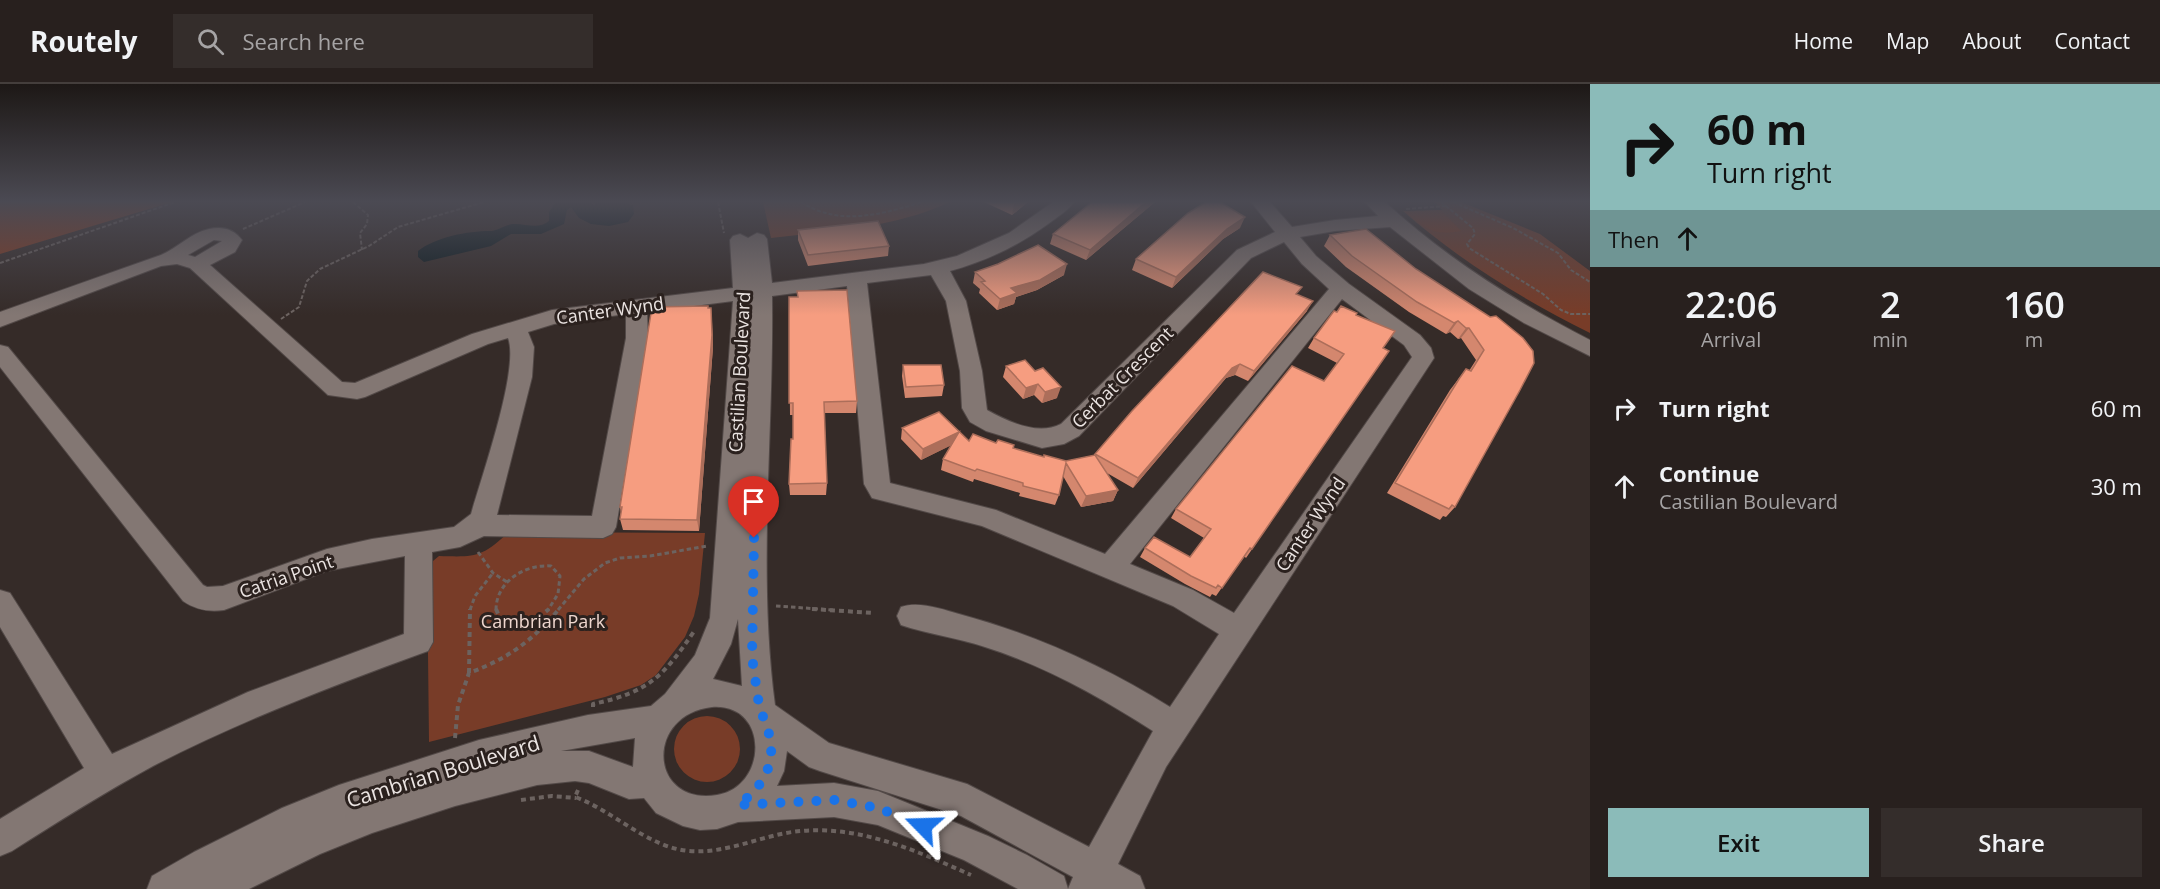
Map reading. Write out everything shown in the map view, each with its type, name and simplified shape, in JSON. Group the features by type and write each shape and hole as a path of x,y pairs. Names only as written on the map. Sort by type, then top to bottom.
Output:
{"street":[{"path":"184,260 204,240"},
{"path":"0,320 184,260 228,248 232,240"},
{"name":"Castilian Boulevard","path":"749,240 753,291 752,657 761,714"},
{"name":"Canter Wynd","path":"184,260 266,326 333,386 349,392 366,389 465,345 515,327 569,314 938,268 974,259 1013,240"},
{"name":"Cerbat Crescent","path":"938,268 956,301 971,370 974,408 978,417 994,425 1035,437 1056,438 1070,430 1244,254 1274,240"},
{"name":"Canter Wynd","path":"1090,879 1150,766 1174,727 1423,358 1423,353 1412,340 1342,289 1309,260 1291,240"},
{"path":"1419,240 1438,260 1491,296 1590,349"},
{"path":"855,279 858,289 878,488 886,493 987,517 1183,598 1238,630"},
{"path":"1110,568 1326,305 1342,289"},
{"name":"Castilian Boulevard","path":"667,712 694,682 715,650 724,618 753,291"},
{"path":"515,327 523,347 521,377 484,514 479,525 603,527 637,338 636,305"},
{"name":"Catria Point","path":"0,352 185,583 200,598 211,600 224,598 327,560 380,548 457,537 479,525"},
{"path":"0,839 106,774 231,713 292,687 418,642 419,542"},
{"path":"0,602 106,774"},
{"path":"911,616 984,632 1049,657 1103,683 1174,727"},
{"path":"761,714 771,743 768,771 751,796 738,805 724,811 696,813 670,802 652,782 647,766 647,749 651,734 667,712 696,696 718,693 746,702 820,756 966,801 1017,825 1090,879 1127,889"},
{"name":"Cambrian Boulevard","path":"165,889 243,844 322,808 367,791 595,719 639,724 667,712"},
{"name":"Cambrian Boulevard","path":"212,889 309,841 372,816 455,790 537,769 575,765 585,776"},
{"path":"585,776 629,783 652,782"},
{"path":"738,805 834,800 878,808 976,848 1015,867 1051,889"}],"path":[{"path":"0,263 67,240"},
{"path":"361,240 362,250"},
{"path":"266,326 300,306 306,297 307,281 314,273 379,240"},
{"path":"1471,240 1467,244 1469,248 1543,294 1561,310 1571,314 1590,314"},
{"path":"1534,240 1558,253 1568,267 1590,282"},
{"path":"469,673 496,663 537,636 584,579 594,570 612,561 708,546 708,557"},
{"path":"478,552 493,573 507,582"},
{"path":"540,565 551,566 558,572 561,582 559,595 550,607 538,618 524,625 507,626 495,614 495,601 507,582 527,568 540,565"},
{"path":"455,740 454,717 469,673 466,629 469,610 479,587 493,573"},
{"path":"769,605 873,614"},
{"path":"550,607 558,611"},
{"path":"595,719 593,704 615,700 635,692 662,676 699,625"},
{"path":"578,798 575,797 585,776"},
{"path":"512,802 552,796 578,798 606,809 666,846 688,852 711,851 769,836 810,829 874,839 914,852 979,879"}],"green space":[{"path":"1439,240 1548,240 1590,271 1590,333 1492,278"},
{"name":"Cambrian Park","path":"509,532 705,533 699,594 694,616 685,637 656,675 641,685 605,697 429,742 427,566 439,556 477,554 491,547"},
{"path":"707,716 720,718 730,726 738,736 740,749 738,762 730,772 720,780 707,782 694,780 684,772 676,762 674,749 676,736 684,726 694,718"}],"shaded area":[{"path":"0,240 48,240 0,254"},
{"path":"441,240 502,240 491,246 424,262 418,257 418,251"}],"building":[{"path":"802,240 886,240 889,246 808,255"},
{"path":"1066,240 1102,240 1090,250"},
{"path":"1158,240 1216,240 1176,277 1136,259"},
{"path":"1335,240 1379,240 1416,269 1490,317 1496,316 1523,338 1533,351 1534,363 1455,507 1452,505 1449,509 1395,483 1459,379 1466,369 1471,371 1484,350 1469,328 1458,321 1454,323 1417,302 1352,256"},
{"path":"1038,245 1067,264 1040,280 1011,288 1017,293 1000,299 981,282 985,281 975,272 998,264"},
{"path":"1263,272 1302,287 1296,294 1313,301 1254,371 1240,364 1232,368 1138,478 1095,454 1132,411"},
{"path":"847,290 857,401 824,402 827,483 789,484 793,403 789,403 789,297 798,297 797,291"},
{"path":"708,306 711,308 712,335 697,520 620,519 652,307"},
{"path":"1341,306 1357,313 1356,315 1395,331 1383,348 1389,351 1252,549 1250,548 1222,588 1218,585 1216,588 1191,576 1145,548 1154,537 1190,557 1211,529 1176,509 1292,366 1324,381 1344,354 1314,338 1334,311 1337,312"},
{"path":"1025,360 1035,371 1043,368 1061,387 1045,392 1038,384 1026,388 1006,366"},
{"path":"903,365 941,365 944,385 906,387"},
{"path":"939,412 969,441 973,434 996,443 998,440 1014,445 1013,448 1044,457 1044,455 1066,461 1095,455 1118,490 1086,496 1066,463 1059,495 1023,486 1023,483 977,469 975,471 943,459 959,432 923,449 902,428"}],"route":[{"path":"754,538 752,657 760,712 768,729 771,743 771,757 768,771 761,784 751,796 738,805 834,800 878,808 923,826"}]}
